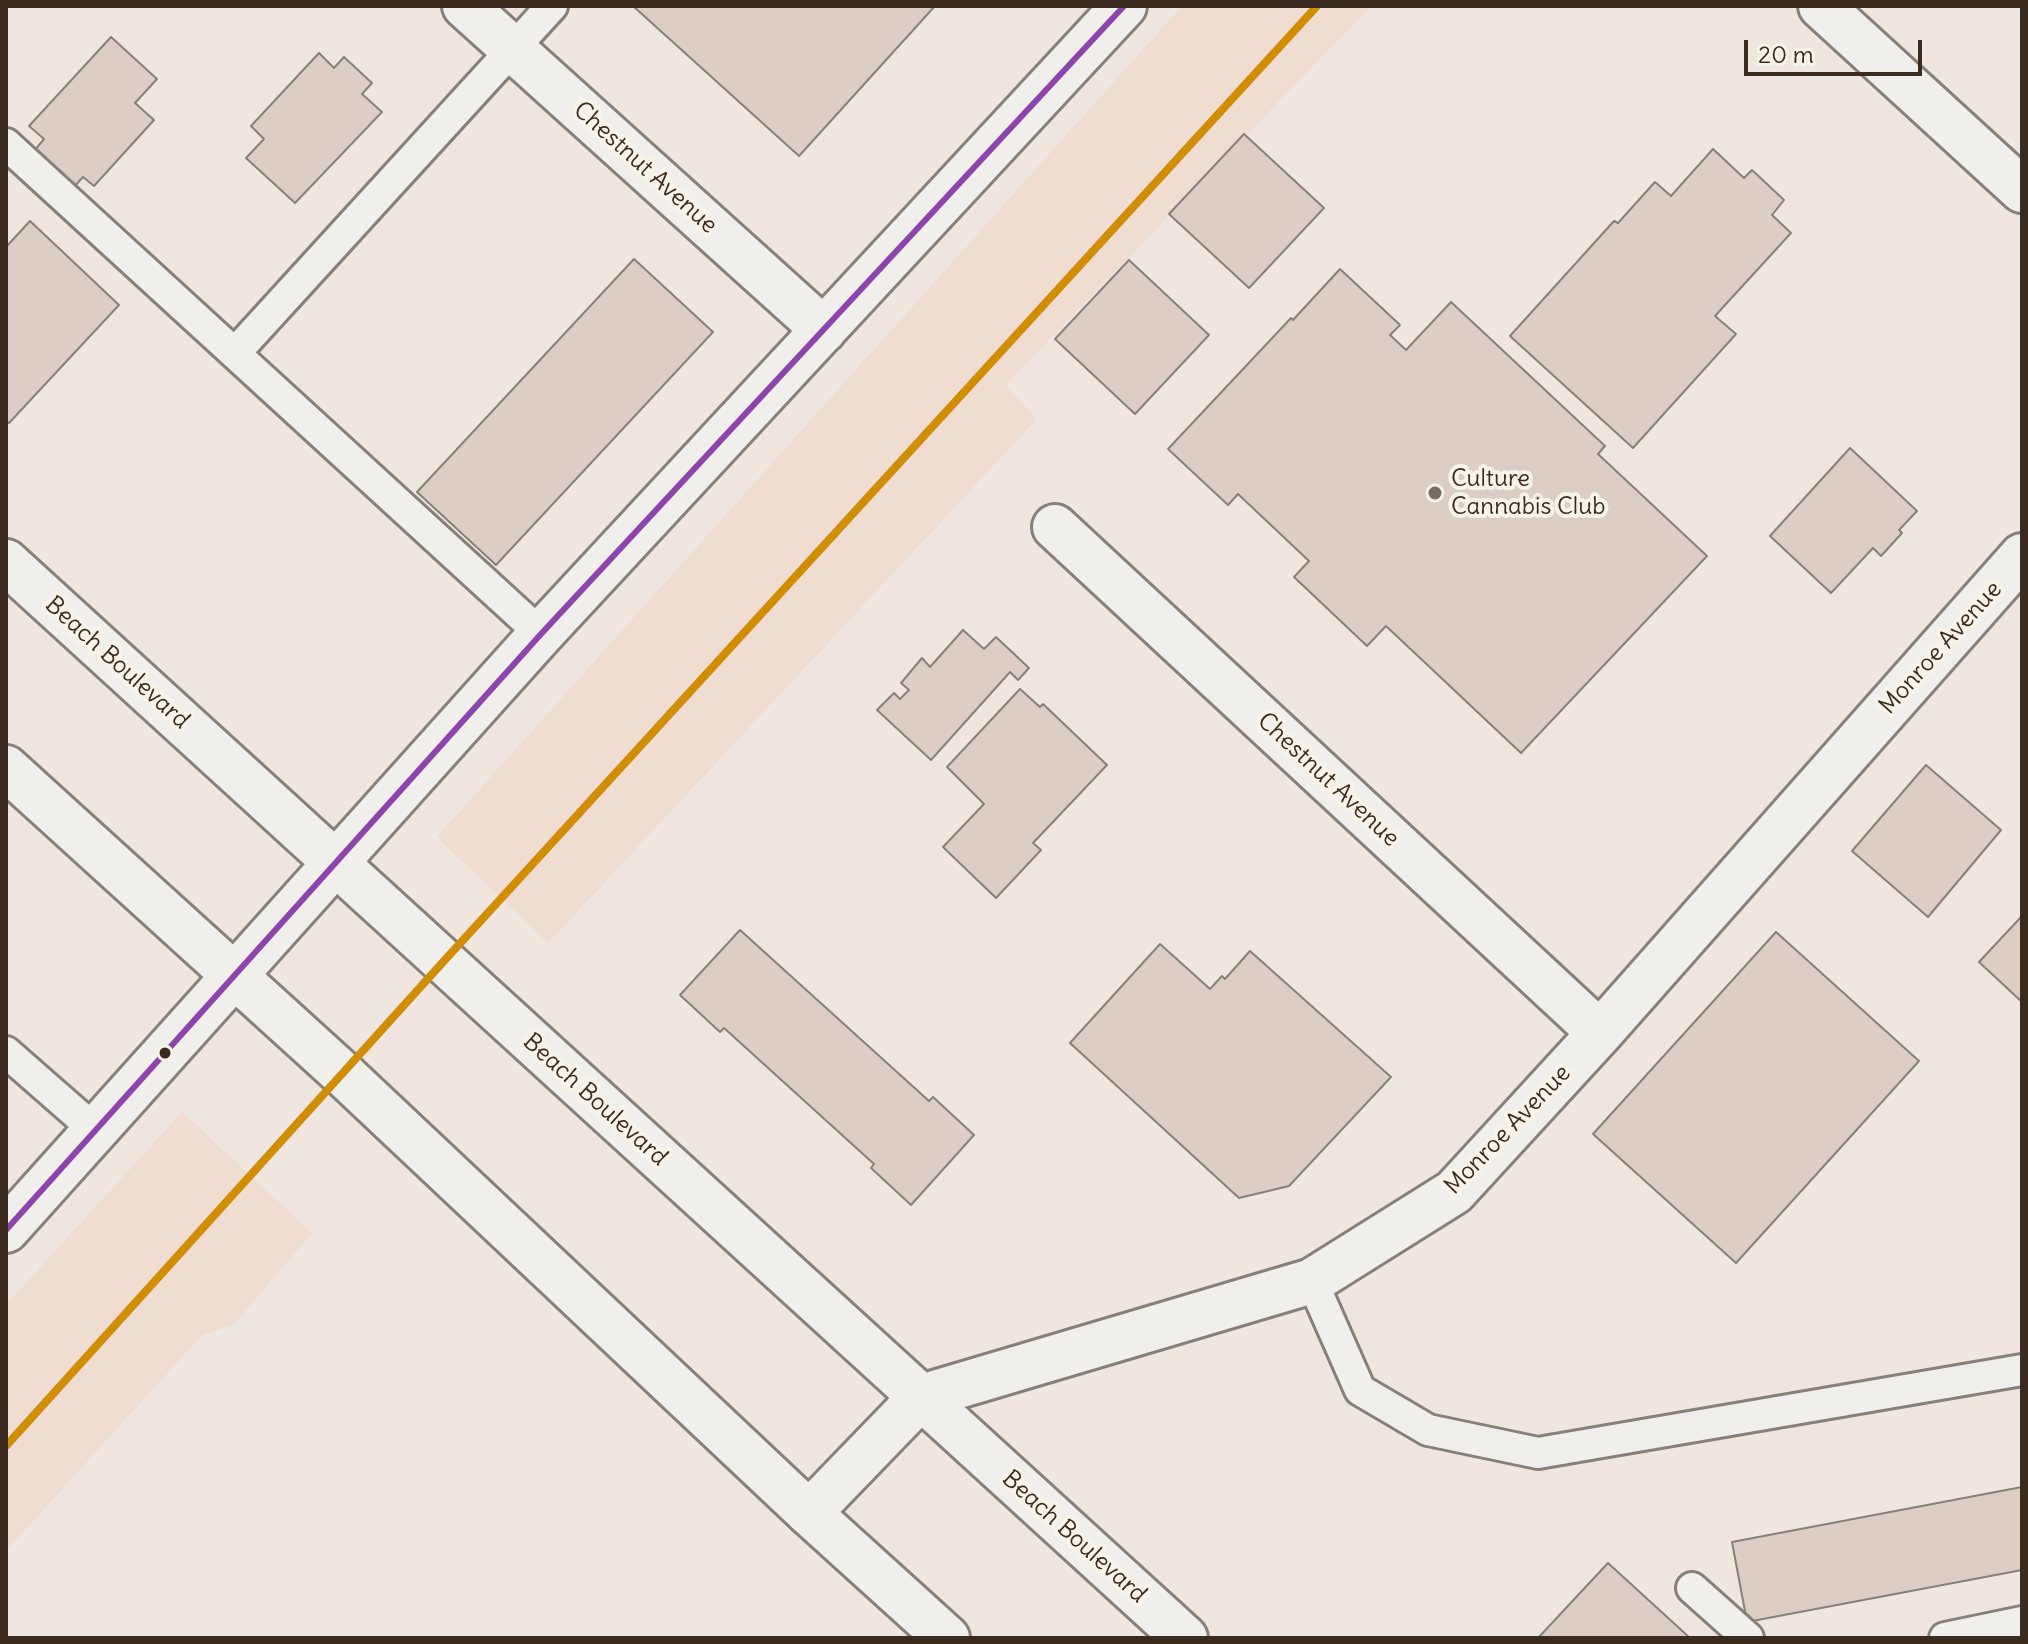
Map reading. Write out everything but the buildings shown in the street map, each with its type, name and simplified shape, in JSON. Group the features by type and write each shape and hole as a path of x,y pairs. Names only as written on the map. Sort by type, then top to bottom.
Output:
{"street":[{"name":"Chestnut Avenue","path":"465,6 824,330"},
{"path":"6,1230 541,634 1124,6"},
{"path":"1821,6 2022,190"},
{"name":"Chestnut Avenue","path":"1055,527 1600,1033"},
{"name":"Monroe Avenue","path":"809,1513 921,1397 1312,1281 1454,1192 1600,1033 2022,556"},
{"name":"Beach Boulevard","path":"6,562 1185,1638"},
{"path":"6,768 344,1075 809,1513 947,1638"}],"lane":[{"path":"235,353 552,6"},
{"path":"6,144 541,634"},
{"path":"6,1052 95,1130"},
{"path":"1312,1281 1360,1390 1428,1430 1538,1453 2022,1370"},
{"path":"1692,1588 1748,1638"},
{"path":"1945,1638 2022,1622"}],"shaded area":[{"path":"1182,6 1371,6 1006,385 1037,419 548,943 437,837"},
{"path":"182,1112 312,1233 234,1324 202,1335 6,1551 6,1305"}],"transit line":[{"path":"6,1230 541,634 1124,6"},
{"path":"6,1446 443,962 1317,6"}],"place":[{"name":"Culture Cannabis Club","path":"1435,493"}]}
